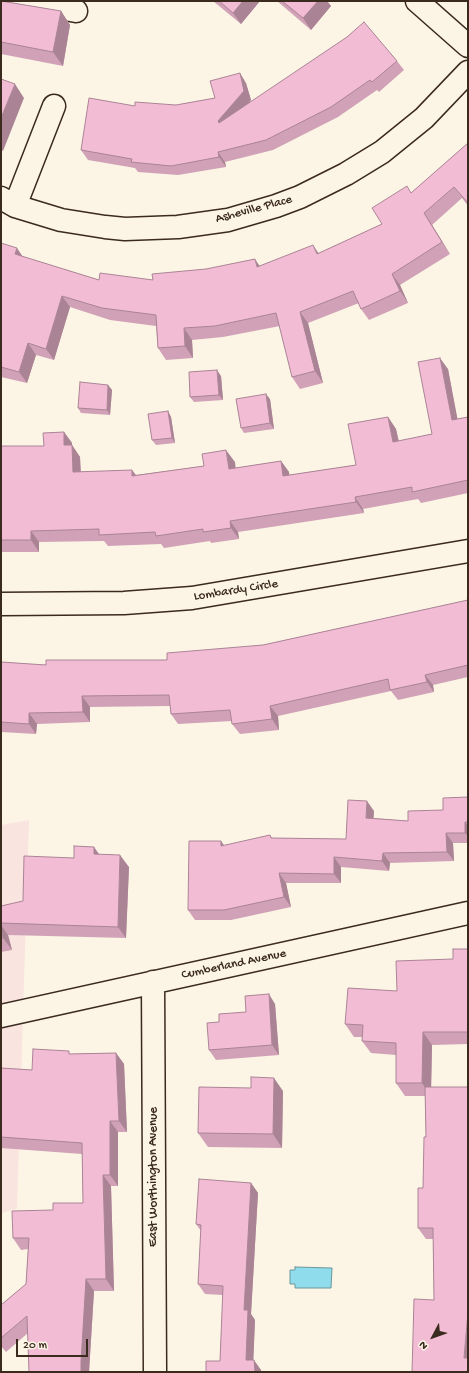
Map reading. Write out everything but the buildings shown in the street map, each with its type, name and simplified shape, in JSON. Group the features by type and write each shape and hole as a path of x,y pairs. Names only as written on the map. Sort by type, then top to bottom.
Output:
{"street":[{"path":"19,1 76,11"},
{"path":"417,1 468,46"},
{"name":"Asheville Place","path":"8,202 61,220 125,229 178,227 228,220 276,206 300,197 346,174 382,152 424,118 468,72"},
{"path":"8,202 54,106"},
{"name":"Lombardy Circle","path":"1,604 124,603 192,598 468,552"},
{"name":"Cumberland Avenue","path":"1,1016 468,913"},
{"name":"East Worthington Avenue","path":"153,982 155,1372"}],"shaded area":[{"path":"29,820 17,1209 1,1213 1,825"}],"water":[{"path":"295,1267 332,1268 331,1288 295,1288 295,1284 290,1284 290,1270 295,1270"}]}
